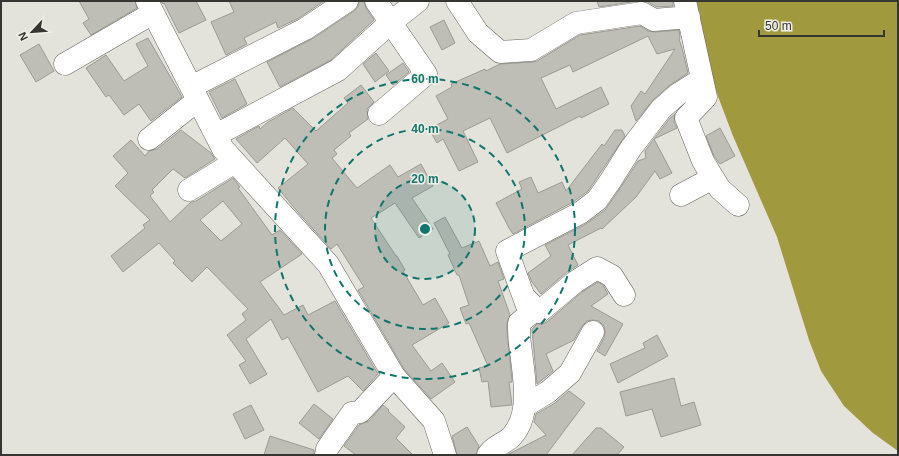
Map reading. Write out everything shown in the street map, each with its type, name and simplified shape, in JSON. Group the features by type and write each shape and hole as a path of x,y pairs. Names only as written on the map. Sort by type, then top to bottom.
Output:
{"street":[{"path":"149,139 194,93 305,29 347,1"},
{"path":"376,1 426,74 379,114"},
{"path":"216,135 338,70 390,23 418,1"},
{"path":"457,1 478,33 500,52 531,50 576,23 642,13 654,20 687,9 706,96 686,118 702,161 720,189 738,205"},
{"path":"65,64 150,7 223,149 328,264 394,376 434,421 445,455"},
{"path":"488,455 492,449 511,437 518,425 525,406 525,377 519,343 519,323 530,314 507,251 580,213 597,200 631,148 661,109 678,94 702,79"},
{"path":"189,190 235,162"},
{"path":"681,195 714,178"},
{"path":"525,298 539,312 576,282 597,268 612,276 624,295"},
{"path":"525,406 548,392 570,374 593,332"},
{"path":"326,455 327,449 352,413 360,412 394,376"}],"shaded area":[{"path":"694,1 898,1 898,451 873,433 844,406 821,371 809,340 777,237 733,136 719,99 708,66"}],"building":[{"path":"79,1 135,1 137,8 91,35 83,23 89,19"},
{"path":"161,1 196,1 206,20 179,33 164,3 163,4"},
{"path":"229,1 324,1 299,18 278,28 276,22 244,38 247,44 226,55 211,22 234,12"},
{"path":"359,1 364,1 366,8 374,20 331,60 280,87 267,62 312,39 354,11 358,7"},
{"path":"597,1 638,1 599,7"},
{"path":"642,1 673,1 673,6 657,7 648,2"},
{"path":"444,20 455,43 442,50 430,27"},
{"path":"640,26 648,31 655,32 679,30 679,39 688,73 670,85 653,100 636,121 631,106 641,91 645,94 675,49 657,54 648,36 573,72 570,65 541,78 556,109 601,87 609,104 581,118 580,116 507,153 490,118 463,131 478,162 459,171 443,139 437,143 429,129 448,119 436,96 452,87 451,84 500,64 537,61 580,35"},
{"path":"148,38 182,97 151,121 139,104 124,115 109,95 106,97 86,68 106,55 124,81 148,66 136,44"},
{"path":"39,44 54,71 36,82 20,55"},
{"path":"376,53 389,71 375,82 363,64"},
{"path":"403,63 409,72 393,85 386,75"},
{"path":"235,79 247,104 222,118 209,92"},
{"path":"361,85 374,102 367,109 368,119 349,133 351,136 334,150 337,154 332,158 357,188 390,165 398,177 421,164 433,186 412,198 433,229 419,238 395,203 371,218 397,256 405,270 403,271 423,305 435,298 449,323 412,345 431,371 442,363 455,382 431,399 404,369 358,290 364,287 337,244 331,249 278,188 308,164 285,138 257,163 236,139 259,126 260,129 268,122 293,108 316,131 348,103 344,98"},
{"path":"675,114 674,122 677,128 654,139 670,118"},
{"path":"720,128 735,156 720,164 714,156 706,136"},
{"path":"181,130 211,153 215,159 185,178 173,169 152,190 154,192 150,196 170,222 191,202 196,201 233,178 240,187 238,188 272,235 280,230 302,254 260,282 284,315 303,305 308,315 335,301 378,374 363,391 348,376 318,392 288,337 282,340 271,319 246,339 267,374 250,384 239,365 246,361 227,335 246,320 242,314 248,309 207,267 192,282 173,263 175,261 159,243 123,272 111,256 145,228 143,225 150,220 115,186 128,173 113,156 131,140 145,156 149,151 157,149","holes":["223,201 242,224 221,241 200,220"]},
{"path":"615,130 622,130 625,136 588,191 573,202 513,234 496,203 522,189 519,182 531,177 538,193 562,182 566,191 602,144 604,146"},
{"path":"654,139 672,173 660,179 655,171 636,197 602,229 601,228 568,245 578,265 567,272 541,294 532,282 528,273 551,256 545,245 586,224 605,210 638,161 646,158 645,151"},
{"path":"445,217 462,248 479,241 490,266 498,262 504,279 498,281 510,315 507,323 507,331 512,380 512,382 509,382 512,405 491,407 488,381 482,382 479,368 488,366 469,323 466,324 460,308 469,305 459,275 457,275 448,255 450,254 434,223"},
{"path":"598,282 603,285 608,294 591,306 623,324 605,356 597,351 604,338 604,326 599,321 587,321 582,326 574,340 546,354 553,371 537,384 532,329 537,324 547,322 582,292"},
{"path":"657,335 668,356 618,383 610,364 645,348 643,343"},
{"path":"674,378 681,406 694,402 701,425 661,437 652,409 626,416 620,392"},
{"path":"569,391 585,403 546,455 507,455 546,435 534,422 536,414 555,403"},
{"path":"314,404 333,419 319,439 299,423"},
{"path":"251,405 264,430 245,439 233,414"},
{"path":"383,405 405,427 396,438 413,455 356,455 344,446 359,425 369,421"},
{"path":"467,427 479,446 476,455 457,455 452,436"},
{"path":"596,428 601,428 624,447 617,455 572,455"},
{"path":"270,436 314,450 314,455 264,455"}]}
